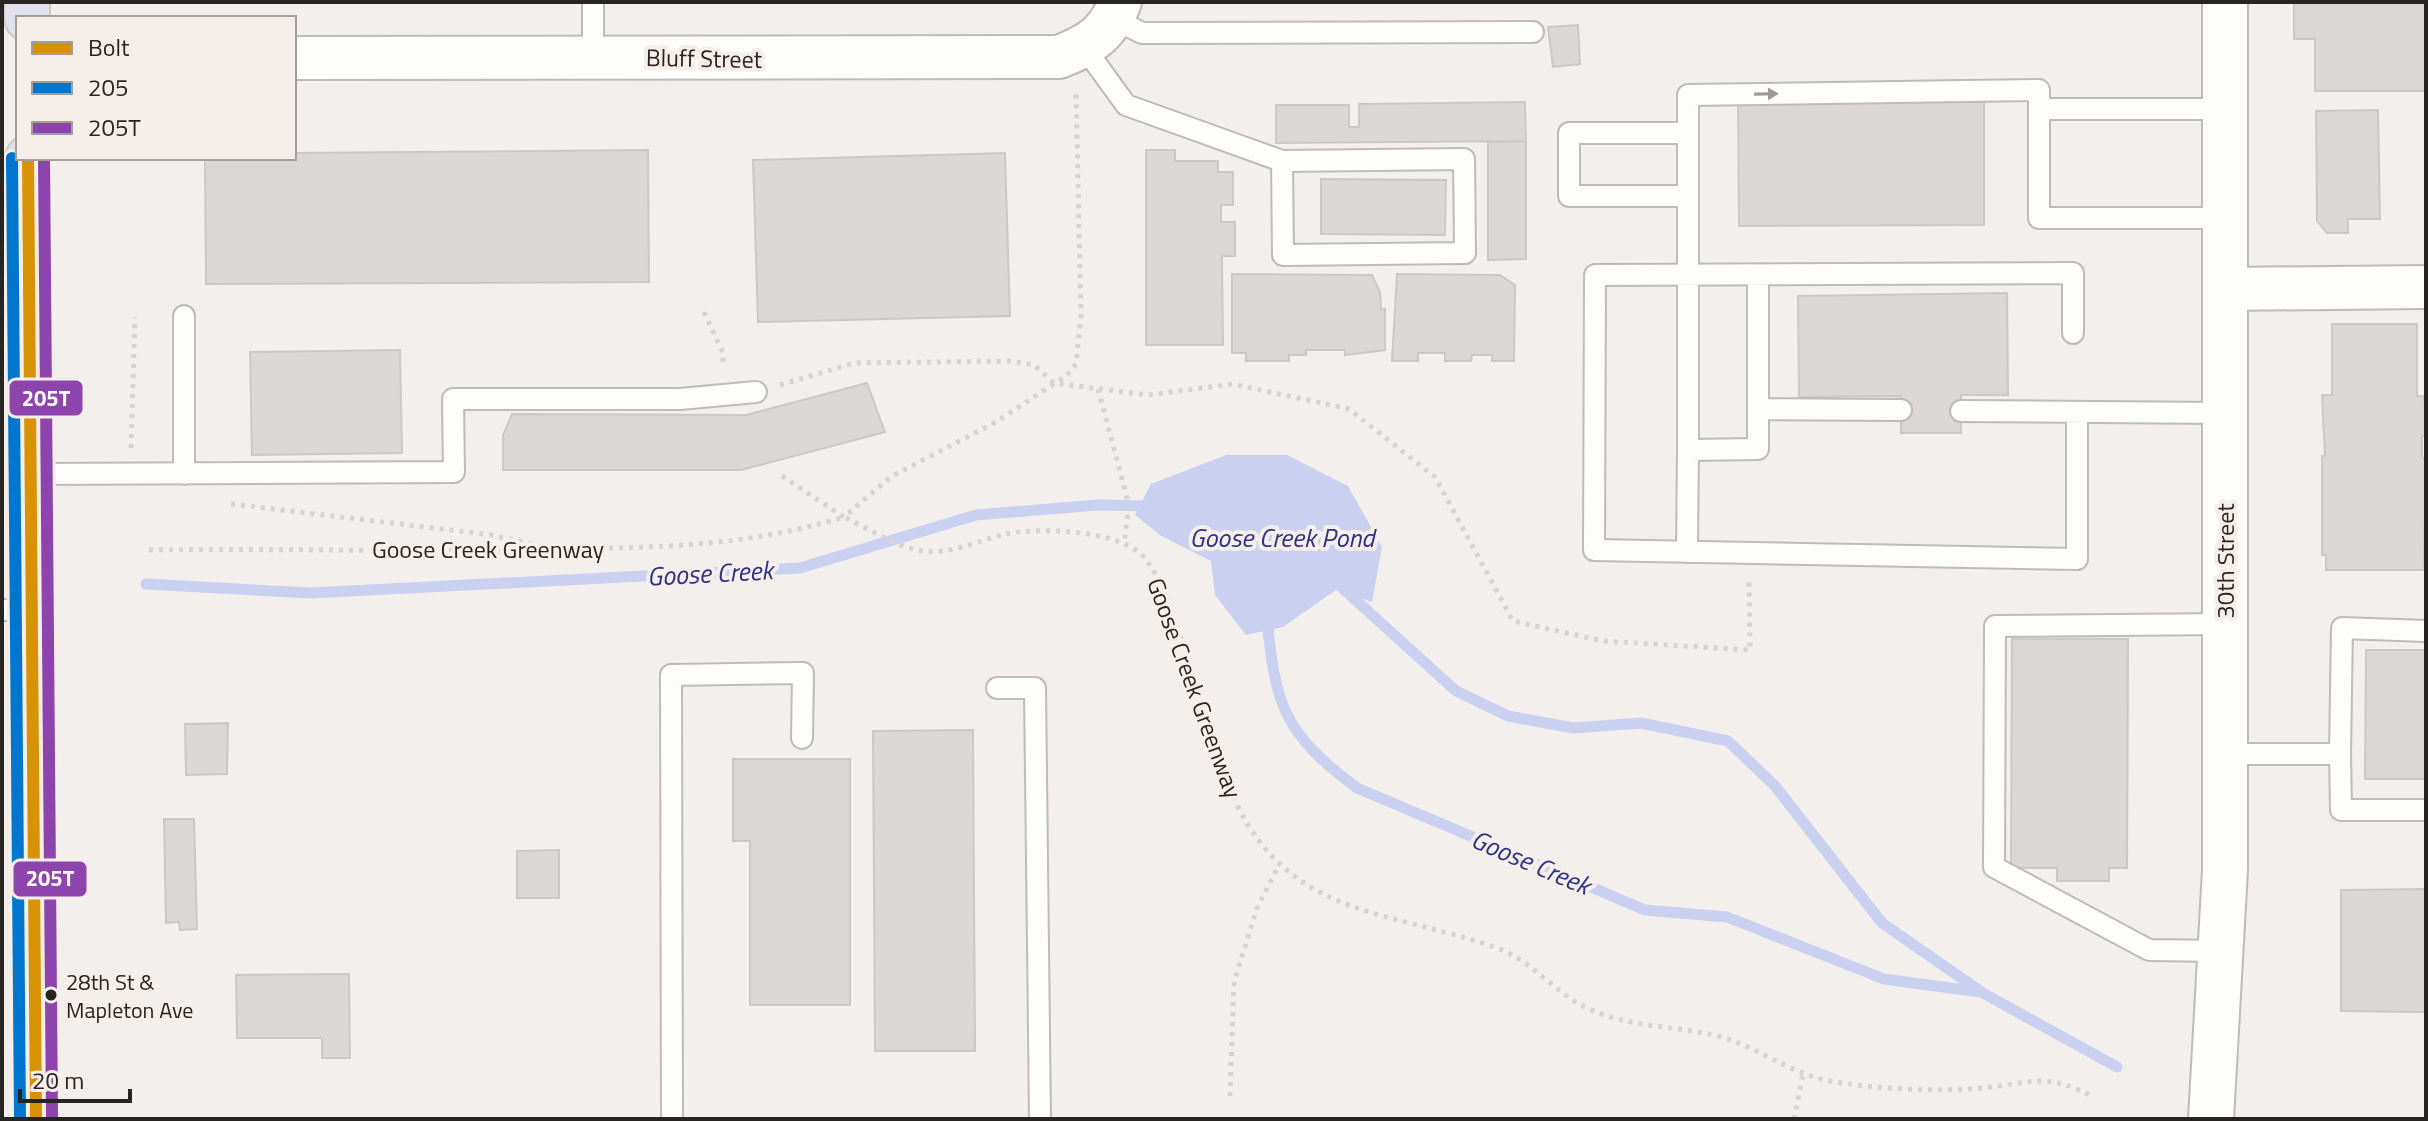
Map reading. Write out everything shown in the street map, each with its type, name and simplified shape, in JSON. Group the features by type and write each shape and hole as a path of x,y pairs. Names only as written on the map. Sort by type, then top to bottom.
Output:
{"highway":[{"path":"19,179 16,345 31,474 17,610 36,1119"}],"main road":[{"name":"30th Street","path":"2211,1119 2221,951 2225,754 2225,2"}],"street":[{"name":"Bluff Street","path":"296,58 593,56 900,60 1097,31"},
{"path":"2225,289 2426,287"}],"lane":[{"path":"2,2 24,16"},
{"path":"593,2 593,56"},
{"path":"1282,161 1283,255 1465,253 1464,159 1282,161 1126,105 1097,31 1533,32"},
{"path":"1687,552 1688,95 2039,90 2039,218 2225,218"},
{"path":"2039,109 2225,109"},
{"path":"1688,133 1569,133 1569,196 1688,196"},
{"path":"2073,333 2073,273 1595,275 1594,550 2077,559 2077,412"},
{"path":"1688,450 1758,449 1758,275"},
{"path":"184,316 184,474"},
{"path":"31,474 454,472 453,399 724,396 756,392"},
{"path":"1758,409 1901,410"},
{"path":"1961,411 2225,413"},
{"path":"2221,951 2149,950 1994,867 1995,626 2225,624"},
{"path":"2426,631 2342,628 2340,754 2341,810 2426,810"},
{"path":"672,1119 671,675 803,673 802,738"},
{"path":"997,688 1035,688 1040,1119"},
{"path":"2225,754 2340,754"}],"path":[{"path":"782,476 844,517 892,476 996,422 1054,383 1076,364 1081,316 1076,90 1097,31"},
{"path":"704,312 723,353 724,396"},
{"path":"130,474 135,317"},
{"path":"756,392 854,363 1010,361 1034,365 1054,383 1148,395 1233,384 1349,409 1435,477 1513,621 1603,641 1750,650 1749,553"},
{"path":"1098,389 1129,505 1124,544"},
{"path":"220,504 492,535 559,550"},
{"name":"Goose Creek Greenway","path":"149,550 559,550 748,541 844,517 921,551 940,551 1010,533 1045,531 1098,536 1140,553 1152,568 1167,597 1237,805 1251,834 1278,867 1337,900 1500,948 1584,1007 1612,1019 1719,1036 1803,1074 1853,1084 1945,1088 1981,1088 2033,1079 2052,1080 2092,1096"},
{"path":"1230,1096 1234,982 1257,908 1278,867"},
{"path":"1794,1119 1803,1074"}],"water":[{"name":"Goose Creek Pond","path":"1226,455 1287,455 1348,486 1382,547 1372,602 1336,590 1283,627 1246,635 1215,595 1211,561 1160,535 1135,515 1151,484"}],"building":[{"path":"2294,2 2426,2 2426,91 2315,91 2315,39 2294,39"},
{"path":"1578,25 1580,64 1553,67 1548,27"},
{"path":"1525,102 1526,141 1276,143 1276,105 1349,105 1349,127 1359,127 1359,104"},
{"path":"1738,102 1984,102 1984,225 1739,226"},
{"path":"2378,110 2380,219 2348,219 2348,233 2327,233 2317,221 2316,111"},
{"path":"1526,141 1526,259 1488,260 1488,142"},
{"path":"648,150 649,282 206,284 205,160 296,160 296,153"},
{"path":"1146,150 1175,150 1175,161 1218,161 1218,172 1233,172 1233,205 1221,205 1221,222 1235,222 1235,256 1222,256 1223,345 1146,345"},
{"path":"1005,153 1010,316 758,322 753,160"},
{"path":"1321,179 1446,180 1445,235 1321,234"},
{"path":"1232,274 1372,275 1380,292 1381,309 1385,309 1385,350 1345,355 1345,350 1306,350 1306,355 1289,355 1289,361 1246,361 1246,353 1232,353"},
{"path":"1397,274 1500,275 1515,285 1514,361 1492,361 1492,355 1472,355 1471,361 1445,361 1445,353 1418,353 1418,361 1392,361"},
{"path":"2007,293 2008,395 1961,395 1961,433 1901,433 1901,396 1799,397 1798,296"},
{"path":"2332,324 2417,324 2417,396 2424,396 2426,412 2426,436 2422,436 2422,458 2426,458 2424,570 2326,570 2326,555 2322,555 2322,456 2325,456 2322,395 2332,395"},
{"path":"400,350 402,453 252,455 250,352"},
{"path":"867,383 885,432 741,470 503,470 503,435 512,414 746,415"},
{"path":"2012,639 2128,639 2127,868 2109,868 2109,881 2057,881 2057,868 2011,868"},
{"path":"2366,650 2426,650 2426,779 2365,779"},
{"path":"228,723 227,774 186,775 185,724"},
{"path":"973,730 975,1051 875,1051 873,731"},
{"path":"733,759 850,759 850,1005 750,1005 750,841 733,841"},
{"path":"164,819 194,819 197,929 180,930 179,922 166,923"},
{"path":"559,850 559,898 517,898 517,851"},
{"path":"2426,889 2426,1012 2341,1011 2341,890"},
{"path":"349,974 350,1058 322,1058 322,1038 237,1038 236,975"}],"waterway":[{"name":"Goose Creek","path":"146,584 310,593 800,568 976,515 1097,505 1152,506"},
{"name":"Goose Creek","path":"1338,584 1456,691 1508,716 1573,728 1641,723 1728,741 1775,786 1882,923 1983,993 2117,1067"},
{"name":"Goose Creek","path":"1267,618 1274,675 1288,716 1314,751 1357,788 1645,910 1727,917 1884,979 1980,992"}],"transit line":[{"name":"205","path":"12,158 20,1119"},
{"name":"Bolt","path":"28,160 36,1119"},
{"name":"205T","path":"44,160 52,1119"}],"place":[{"name":"28th St & Mapleton Ave","path":"51,995"}]}
